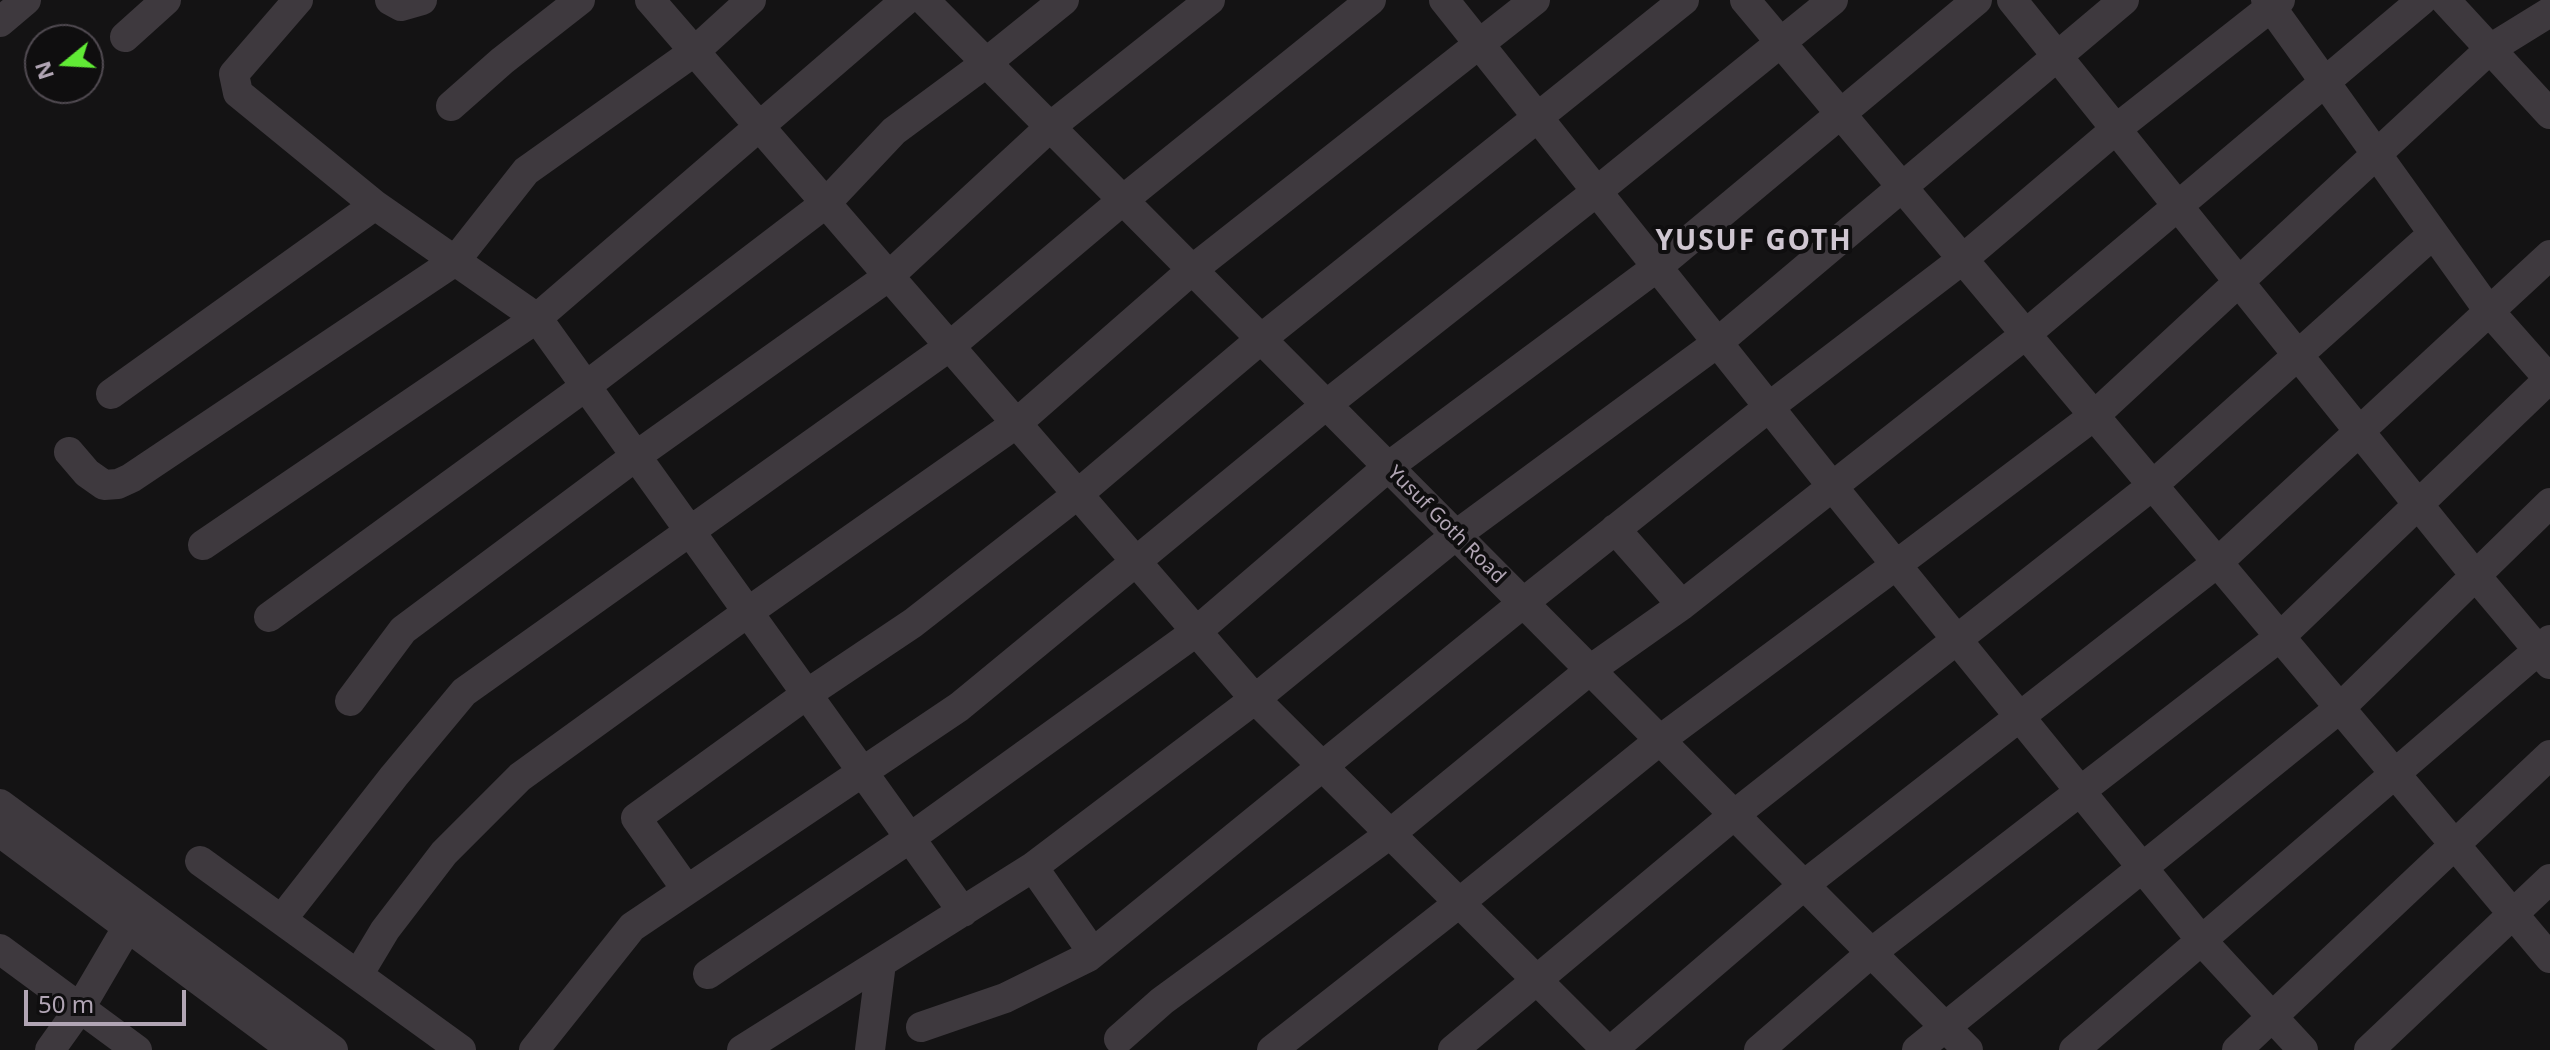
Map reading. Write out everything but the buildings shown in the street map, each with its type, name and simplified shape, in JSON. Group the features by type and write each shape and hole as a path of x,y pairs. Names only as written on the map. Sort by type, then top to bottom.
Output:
{"street":[{"path":"0,22 26,0"},
{"path":"125,37 166,0"},
{"path":"298,0 234,74 238,93 375,205 537,318 963,912"},
{"path":"390,0 401,6 422,0"},
{"path":"451,106 580,0"},
{"path":"650,0 1255,699 1610,1050 1804,885 2218,562 2550,255"},
{"path":"69,452 87,473 104,485 118,484 131,478 455,261 526,171 695,51 751,0"},
{"path":"203,545 537,318 906,0"},
{"name":"Yusuf Goth Road","path":"924,0 1968,1050"},
{"path":"269,617 586,386 826,203 894,131 1064,0"},
{"path":"350,701 403,630 636,456 889,276 1050,127 1210,0"},
{"path":"282,919 464,692 950,346 1123,200 1371,0"},
{"path":"1444,0 1832,486 2202,941 2303,1050"},
{"path":"358,975 385,930 444,853 520,777 1017,423 1192,270 1535,0"},
{"path":"687,890 636,818 807,694 913,623 1078,494 1261,339 1684,0"},
{"path":"1745,0 2550,958"},
{"path":"534,1050 632,927 959,707 1326,405 1833,0"},
{"path":"708,974 910,838 1197,631 1388,467 1657,267 1977,0"},
{"path":"2012,0 2475,575 2547,652 2397,774 2074,1050"},
{"path":"742,1050 1033,867 1255,699 1456,535 1717,343 2124,0"},
{"path":"1119,1039 1162,1001 1390,834 1590,670 1682,605 2026,334 2422,0"},
{"path":"2445,0 2550,114"},
{"path":"921,1027 1005,998 1093,953 1615,529 1963,259 2116,129 2273,2 2325,82 2489,311 2550,379 2281,636 1871,953 1759,1050"},
{"path":"1272,1050 1660,740 2095,415 2490,49 2550,12"},
{"path":"111,394 375,205"},
{"path":"1453,1050 1734,815 2153,485 2433,234"},
{"path":"1917,1050 2341,707 2550,503"},
{"path":"1615,529 1682,605"},
{"path":"2237,1050 2550,755"},
{"path":"0,804 333,1050"},
{"path":"0,832 293,1050"},
{"path":"200,861 461,1050"},
{"path":"1033,867 1093,953"},
{"path":"2369,1050 2550,879"},
{"path":"50,1050 80,1008 127,928"},
{"path":"3,957 137,1050"},
{"path":"870,1050 881,963"}],"district":[{"name":"YUSUF GOTH","path":"1754,242"}]}
